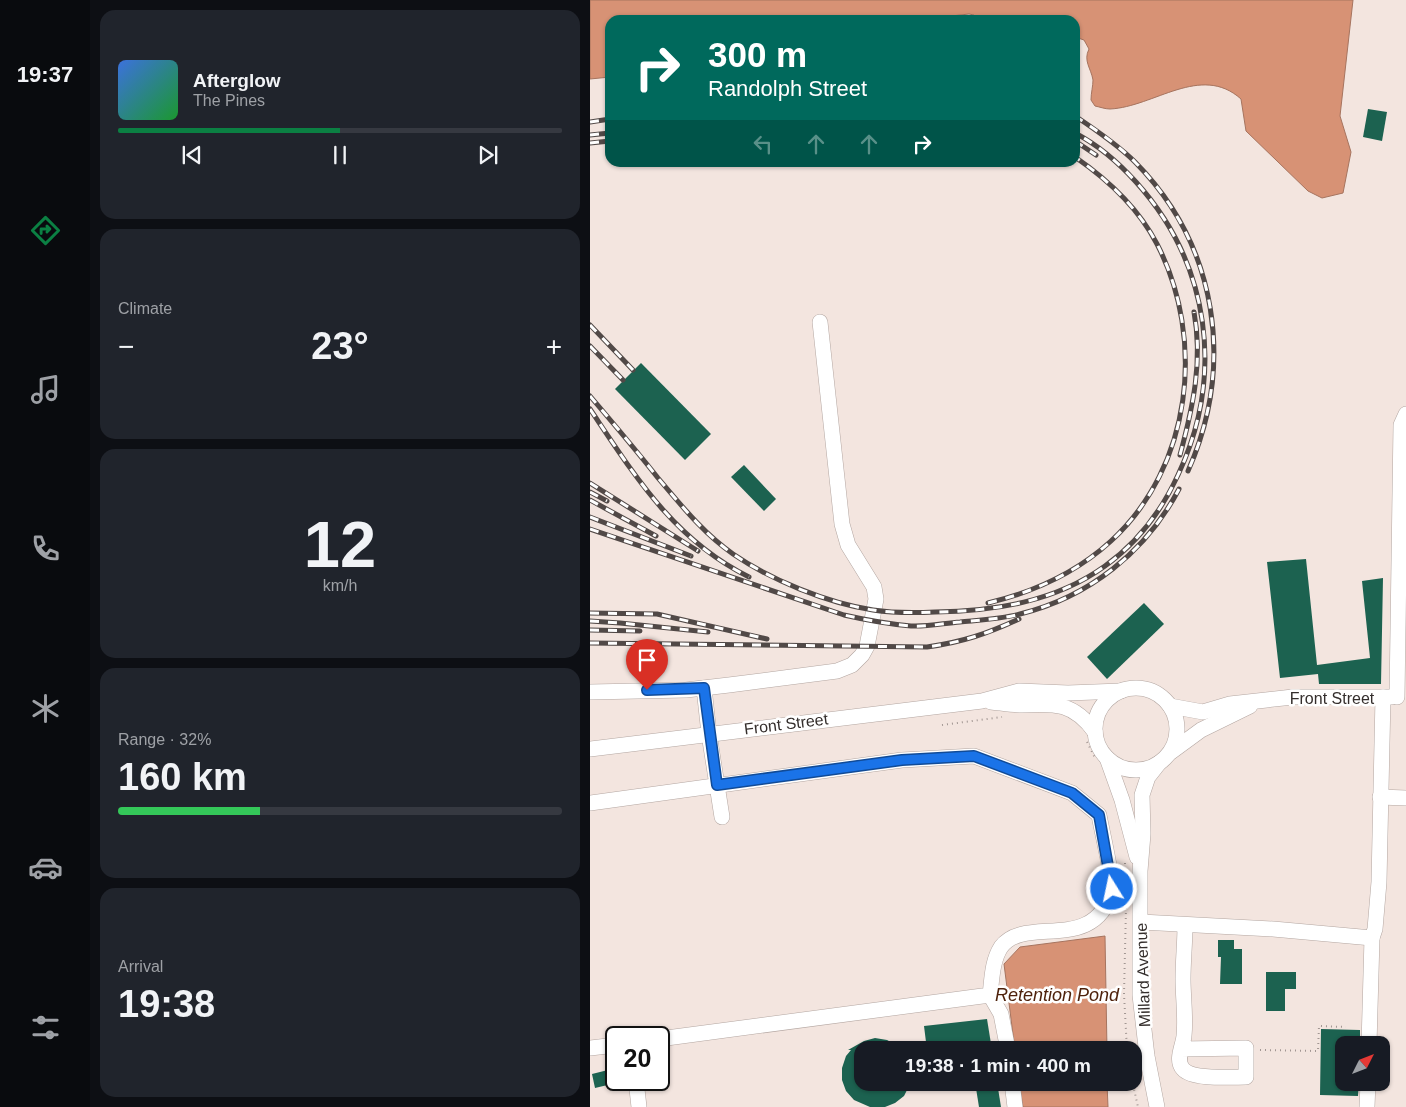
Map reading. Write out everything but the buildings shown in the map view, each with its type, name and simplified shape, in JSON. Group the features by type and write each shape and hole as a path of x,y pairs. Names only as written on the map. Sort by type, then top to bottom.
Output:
{"street":[{"path":"590,692 704,688 837,671 852,665 862,655 867,646 876,599 874,587 848,544 842,524 820,322"},
{"path":"1369,1036 1372,938 1375,929 1379,882 1380,797 1395,697 1401,425 1406,414"},
{"path":"704,688 722,817"},
{"path":"1134,688 1147,689 1161,697 1170,706 1176,719 1177,732 1175,742 1164,759 1146,769 1132,770 1101,758 1099,747 1090,734 1100,709 1109,698 1121,691 1134,688"},
{"name":"Front Street","path":"590,748 982,701 1019,691 1068,693 1121,691"},
{"name":"Front Street","path":"1170,706 1203,712 1230,704 1316,696 1395,697"},
{"name":"Front Street","path":"982,701 1020,705 1058,704 1078,713 1090,734"},
{"name":"Front Street","path":"1164,759 1202,730 1258,701"},
{"path":"590,803 902,760 974,756 1072,793 1099,815 1112,889 1097,917 1084,927 1016,936 1002,946 995,960 990,995 1001,1014 1006,1041"},
{"name":"Millard Avenue","path":"1101,758 1122,800 1140,871"},
{"name":"Millard Avenue","path":"1157,1107 1147,1056 1140,994 1140,871 1143,834 1142,794 1148,777 1164,759"},
{"path":"1380,797 1406,798"},
{"path":"1141,922 1273,929 1372,938"},
{"path":"1181,1049 1184,1036 1183,977 1185,925"},
{"path":"670,1038 990,995"},
{"path":"590,1048 605,1046"},
{"path":"638,1091 640,1107"},
{"path":"1013,1091 1015,1107"},
{"path":"1367,1107 1368,1091"}],"path":[{"path":"942,725 1006,716"},
{"path":"1090,734 1101,758"},
{"path":"1125,857 1126,888"},
{"path":"1126,908 1124,994 1127,1041"},
{"path":"1255,1050 1318,1051 1319,1026 1346,1027"},
{"path":"1134,1091 1138,1107"}],"water":[{"path":"590,0 1353,0 1340,116 1351,152 1343,193 1322,198 1308,191 1246,131 1241,99 1226,89 1210,85 1194,86 1127,107 1110,109 1095,106 1091,100 1093,80 1087,61 1089,49 1084,40 1080,39 1080,15 605,15 605,78 590,79"},
{"name":"Retention Pond","path":"1105,936 1107,1041 1014,1041 1004,964 1020,947"},
{"path":"1020,1091 1107,1091 1108,1107 1023,1107"}],"railway":[{"path":"590,122 605,120"},
{"path":"1080,120 1135,162 1163,195 1185,231 1201,269 1210,308 1214,349 1211,390 1203,431 1188,471"},
{"path":"590,135 605,134"},
{"path":"590,396 675,498 722,546 764,573 819,596 855,607 881,611 911,613 957,611 1024,602 1066,588 1086,578 1105,566 1128,547 1148,525 1172,488 1193,437 1202,399 1205,360 1202,322 1194,284 1180,248 1161,214 1136,182 1107,154 1080,136"},
{"path":"590,143 605,142"},
{"path":"1080,144 1096,155"},
{"path":"988,603 1022,593 1054,580 1083,563 1111,541 1138,511 1159,477 1174,440 1183,400 1185,360 1182,320 1172,281 1157,244 1132,207 1099,175 1080,161"},
{"path":"1180,455 1193,402 1197,366 1197,330 1194,312"},
{"path":"590,325 633,370"},
{"path":"590,346 623,380"},
{"path":"590,409 640,482 658,504 699,545 722,562 749,577"},
{"path":"590,483 698,551"},
{"path":"590,529 844,615 894,624 923,626 1013,616 1045,606 1092,584 1113,569 1150,533 1166,512 1179,489"},
{"path":"590,492 607,501"},
{"path":"590,500 656,536"},
{"path":"590,517 691,556"},
{"path":"590,613 657,614 767,639"},
{"path":"590,643 927,647 974,637 1019,619"},
{"path":"590,621 708,632"},
{"path":"590,630 640,631"}],"route":[{"path":"647,690 704,688 717,785 902,760 974,756 1072,793 1099,815 1112,889"}]}
